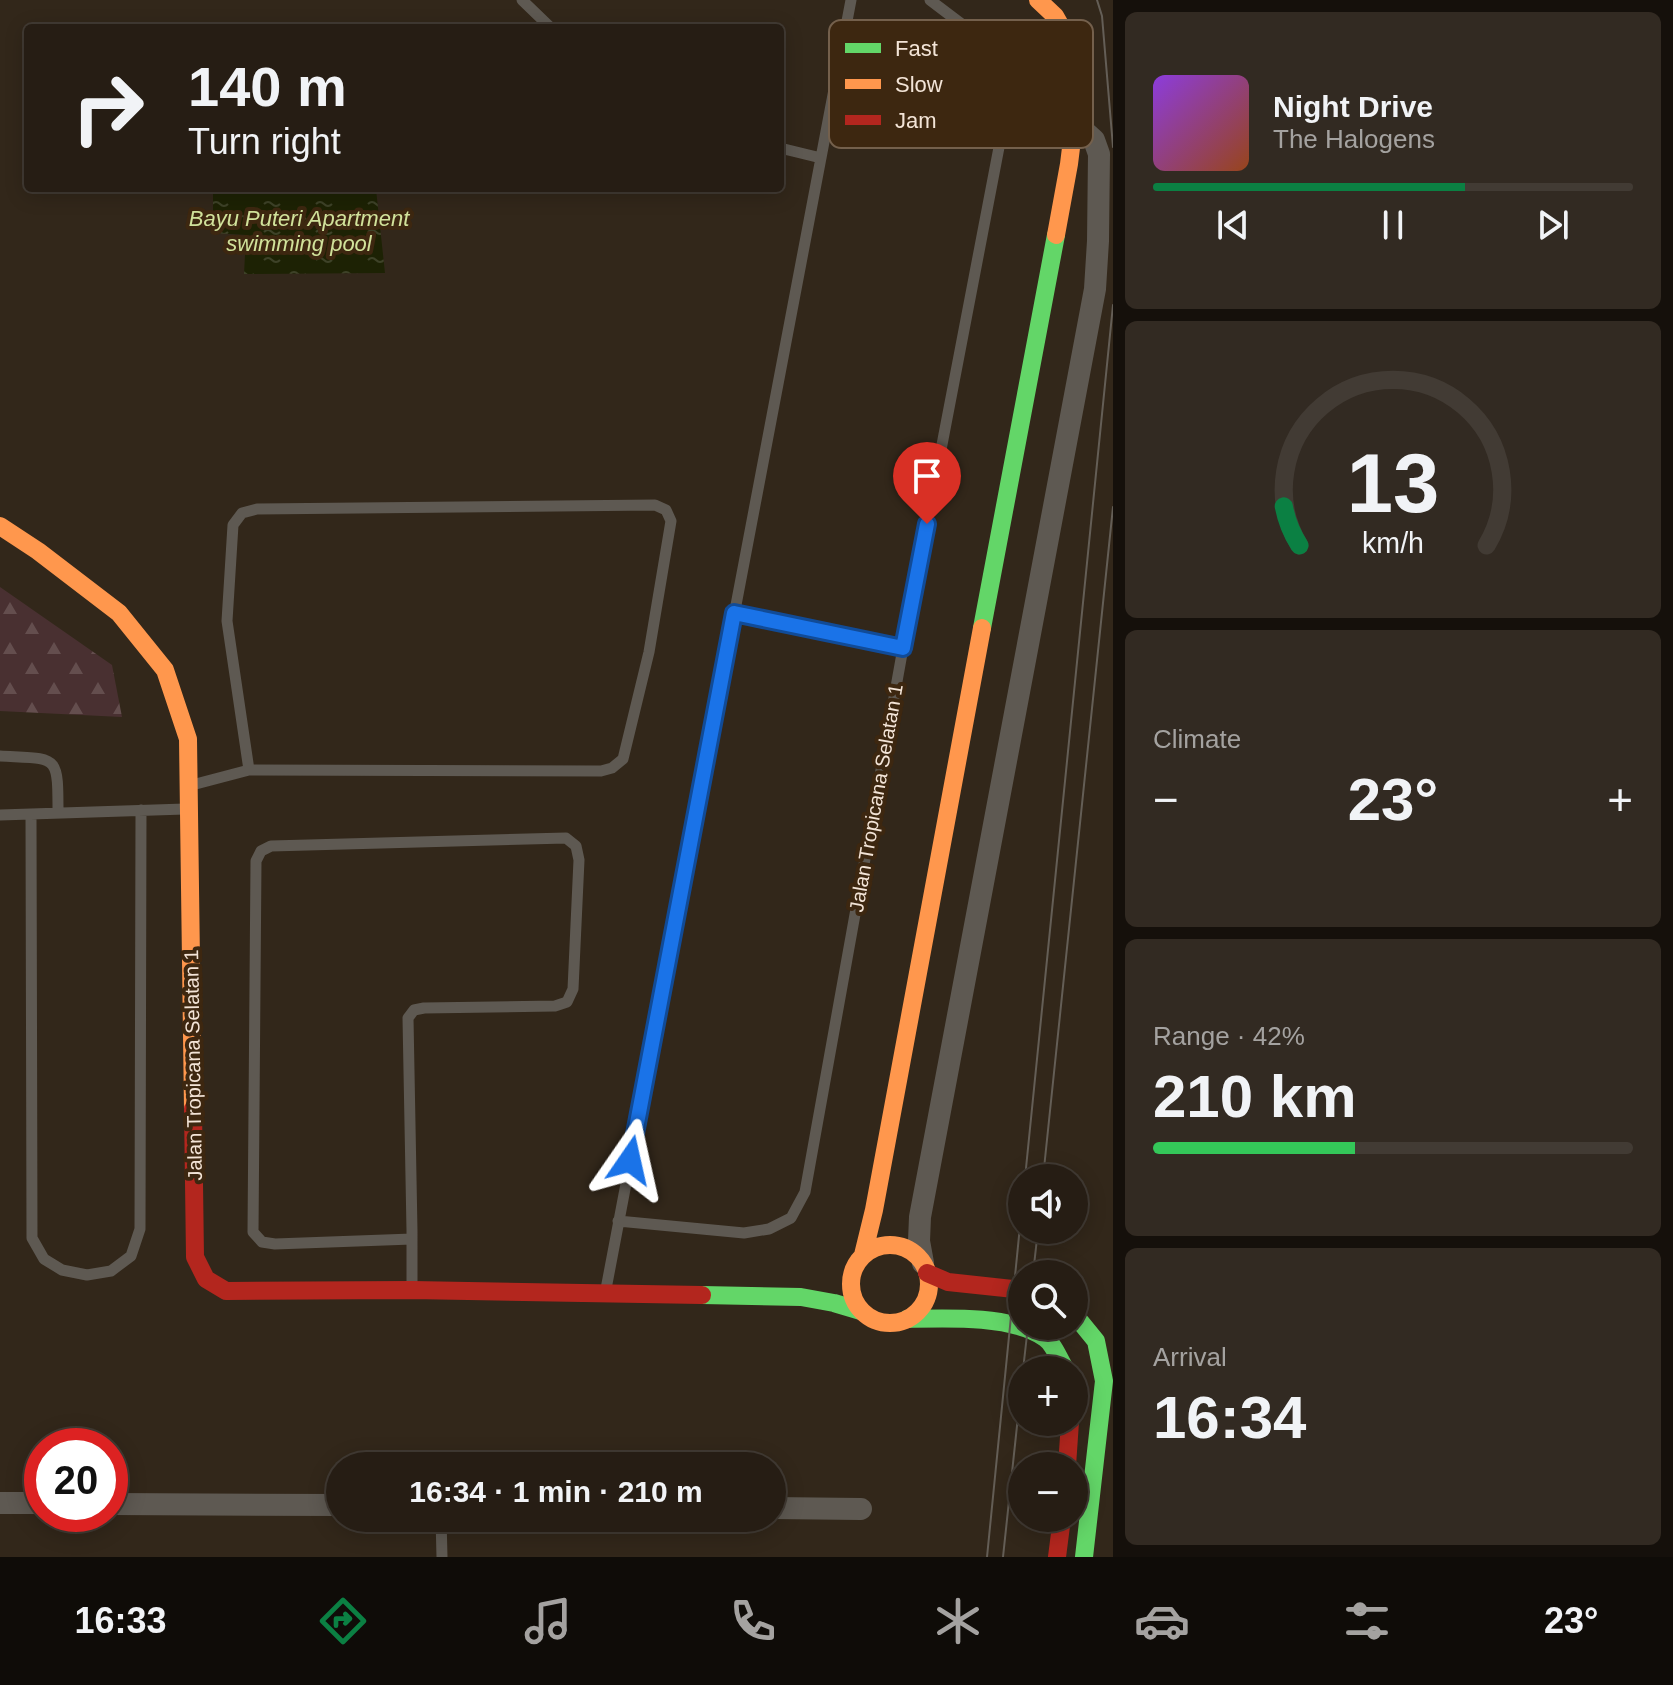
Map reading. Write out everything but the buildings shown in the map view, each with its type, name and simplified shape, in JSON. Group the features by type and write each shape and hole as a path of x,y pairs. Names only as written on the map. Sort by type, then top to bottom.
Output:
{"street":[{"path":"1038,0 1057,20"},
{"path":"907,1319 918,1311 929,1286 919,1241 920,1217 1095,289 1099,154 1093,139"},
{"path":"1057,1356 1047,1339 1011,1323 942,1318 883,1323 871,1319 855,1302 851,1279 870,1233 1071,148"},
{"name":"Jalan Tropicana Selatan 1","path":"0,526 119,613 165,670 188,739 195,1257 206,1279 226,1291 412,1290 801,1297 861,1311"},
{"path":"801,1297 828,1287 872,1248 883,1245 906,1248 916,1254 925,1268 948,1282 1008,1288"},
{"path":"1084,1557 1104,1381 1096,1341 1088,1331"},
{"path":"0,1503 24,1503"},
{"path":"128,1504 326,1505"},
{"path":"786,1508 861,1509"},
{"path":"1057,1557 1060,1532"}],"lane":[{"path":"522,0 547,24"},
{"path":"847,20 851,0"},
{"name":"Jalan Tropicana Selatan 1","path":"930,0 956,20"},
{"path":"605,1294 829,116"},
{"name":"Jalan Tropicana Selatan 1","path":"618,1221 744,1233 769,1229 791,1218 805,1192 903,648 999,148"},
{"path":"784,149 821,158"},
{"path":"190,785 249,770 601,771 612,768 623,759 649,652 671,521 666,510 655,505 639,505 257,509 242,513 233,525 227,621 249,770"},
{"path":"734,613 903,648"},
{"path":"0,756 43,758 54,764 58,775 58,813"},
{"path":"0,815 189,809"},
{"path":"31,814 32,1238 44,1259 62,1270 87,1275 111,1271 131,1256 140,1229 141,810"},
{"path":"412,1239 275,1244 262,1242 253,1232 256,861 261,851 271,846 566,838 576,846 579,860 573,989 567,1002 555,1006 424,1008 414,1010 408,1018 412,1239 412,1290"},
{"path":"441,1532 442,1557"}],"green space":[{"path":"0,587 112,665 122,717 0,711"}],"water":[{"name":"Bayu Puteri Apartment swimming pool","path":"213,192 376,192 385,273 244,274 246,235 213,233"}],"tram line":[{"path":"1097,0 1102,16 1113,147"},
{"path":"1026,1164 1113,305"},
{"path":"1044,1164 1113,507"},
{"path":"987,1557 1018,1244"},
{"path":"1035,1260 1036,1244"},
{"path":"1025,1356 1026,1340"},
{"path":"1003,1557 1016,1436"}],"traffic: fast":[{"path":"982,628 1056,235"},
{"path":"702,1295 801,1297 861,1311"},
{"path":"907,1319 978,1320 1015,1325 1045,1338 1058,1356"},
{"path":"1084,1557 1104,1381 1096,1341 1088,1331"}],"traffic: slow":[{"path":"1038,0 1057,20"},
{"path":"1056,235 1071,148"},
{"path":"0,526 119,613 165,670 188,739 193,1109"},
{"path":"863,1255 874,1210 982,628"},
{"path":"890,1245 905,1248 918,1256 926,1269 929,1284 926,1299 918,1312 905,1320 890,1323 875,1320 862,1312 854,1299 851,1284 854,1269 862,1256 875,1248 890,1245"}],"traffic: jam":[{"path":"193,1109 195,1257 206,1279 226,1291 412,1290 702,1295"},
{"path":"927,1273 948,1282 1008,1288"},
{"path":"1068,1452 1069,1436"},
{"path":"1057,1557 1060,1532"}],"route":[{"path":"630,1160 734,613 903,648 927,524"}]}
